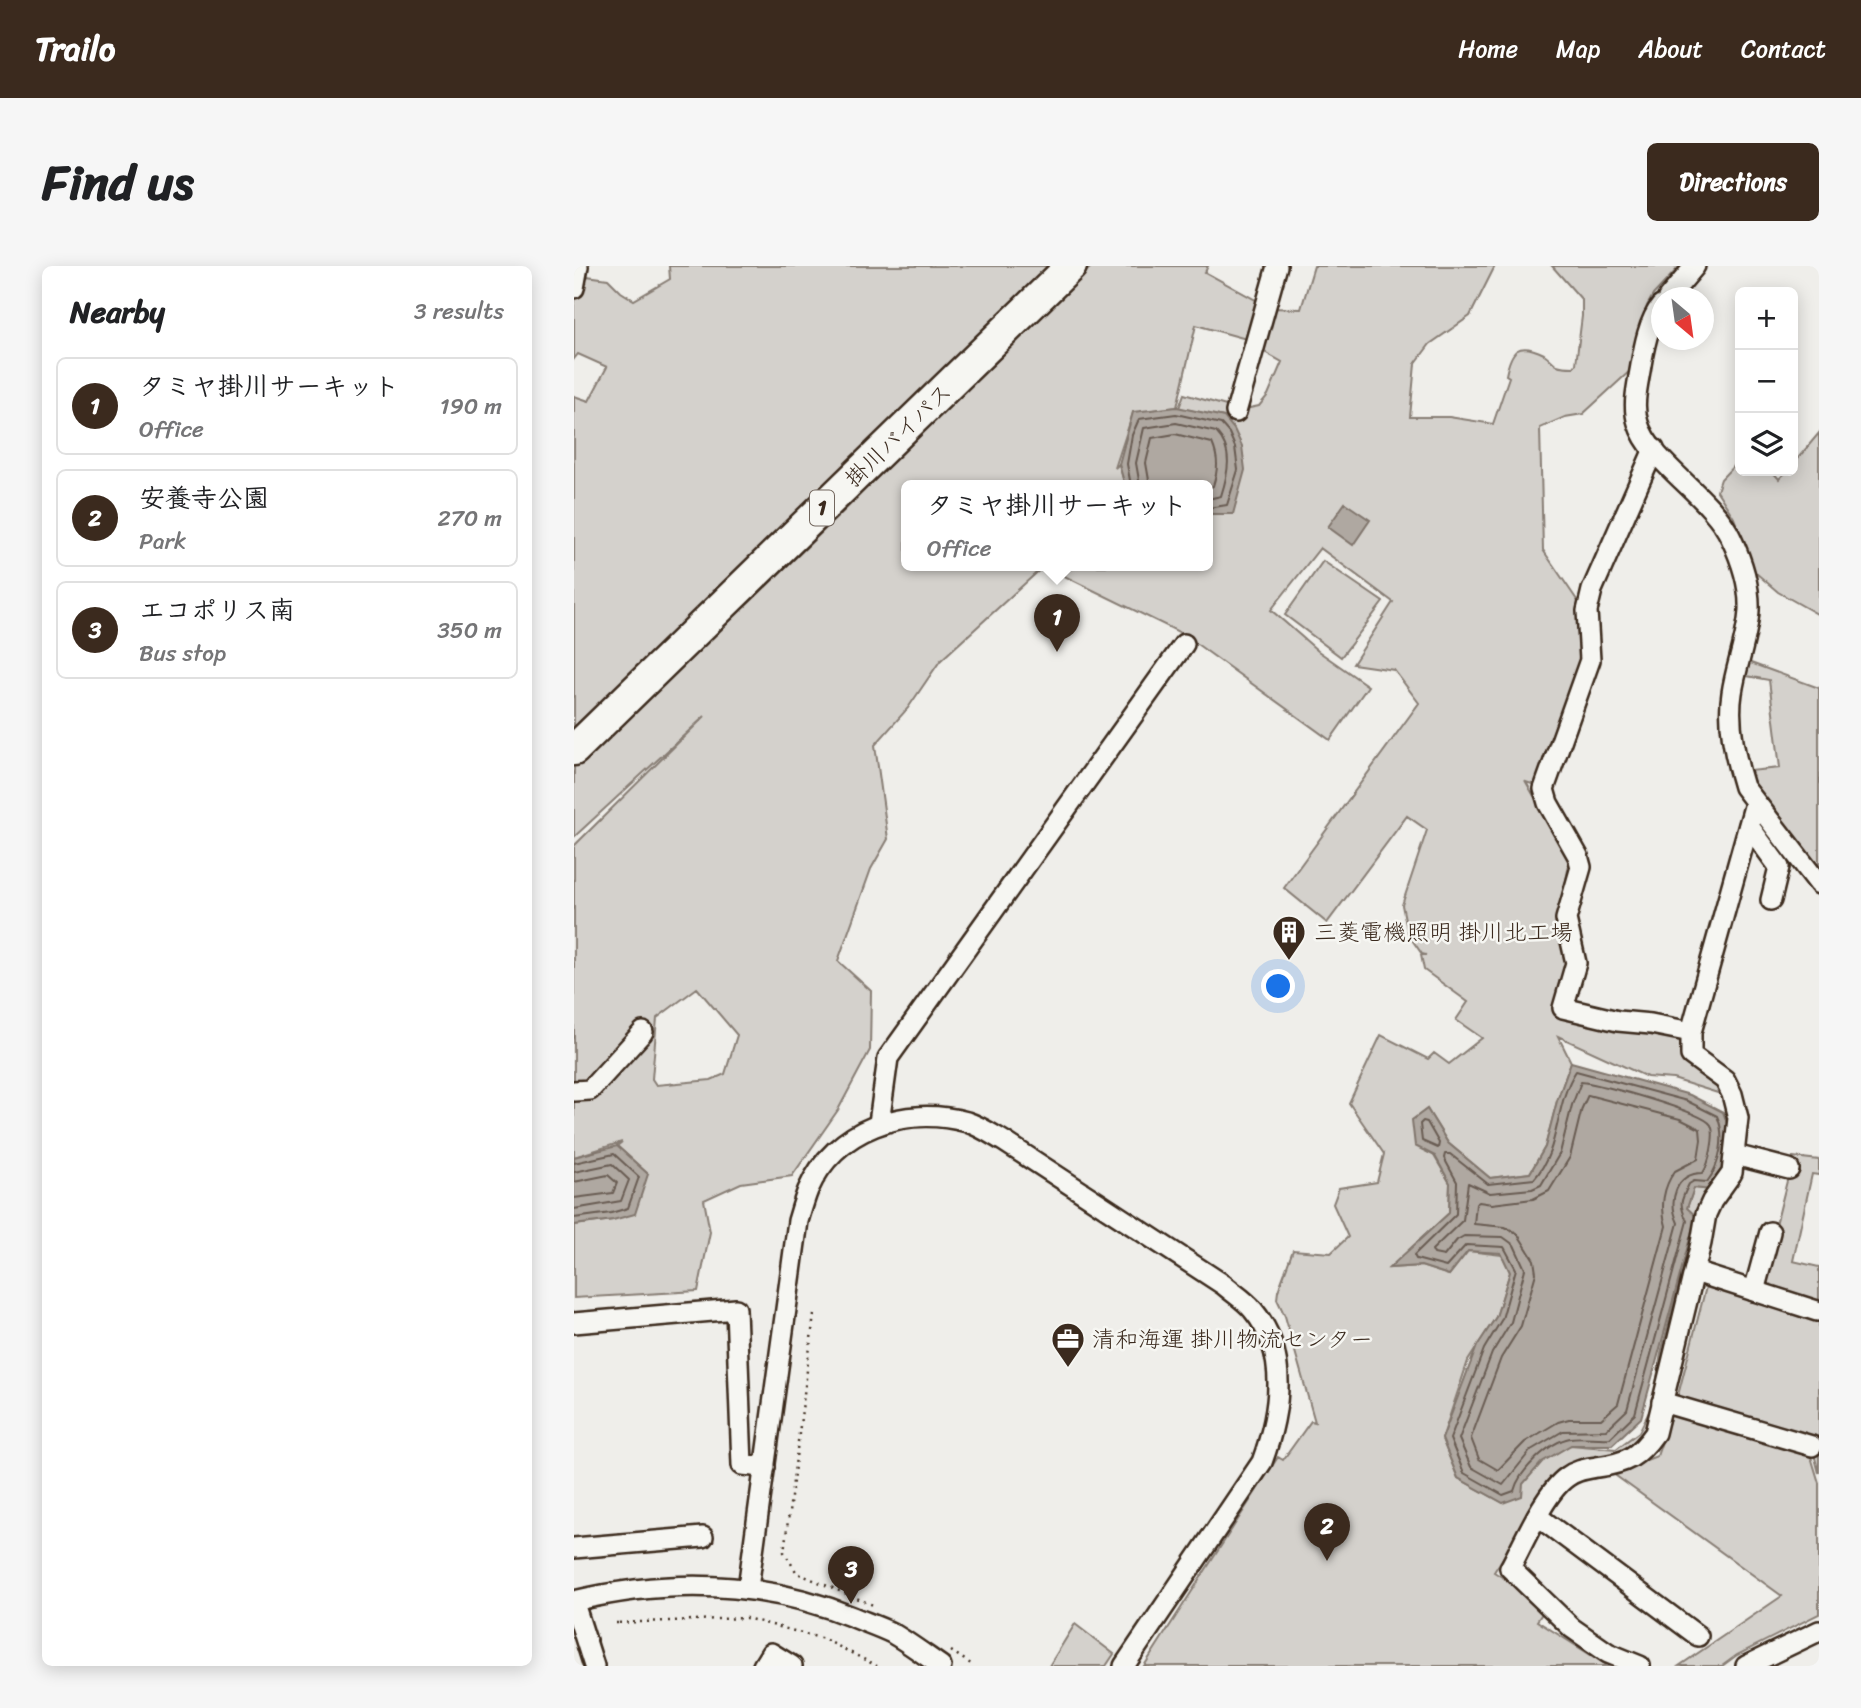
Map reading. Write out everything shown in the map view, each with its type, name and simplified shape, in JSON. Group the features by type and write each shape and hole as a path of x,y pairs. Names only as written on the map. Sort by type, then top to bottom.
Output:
{"highway":[{"name":"掛川バイパス","path":"574,750 1071,266"}],"street":[{"path":"574,288 578,266"},
{"path":"1236,412 1277,266"},
{"path":"1677,287 1695,266"},
{"path":"1651,327 1643,352 1636,397 1637,423 1647,443 1711,509 1730,535 1744,572 1749,609 1731,694 1730,721 1741,778 1755,803 1819,884"},
{"path":"1654,449 1592,590 1587,611 1590,660 1544,789 1581,867 1566,919 1576,963 1563,1007 1618,1021 1691,1032"},
{"path":"879,1123 888,1058 1184,644"},
{"path":"1640,1666 1608,1653 1572,1628 1510,1568 1537,1516 1554,1489 1566,1477 1580,1470 1617,1464 1633,1457 1655,1433 1695,1272 1706,1214 1732,1173 1735,1155 1738,1118 1732,1094 1726,1080 1691,1055 1691,1032 1755,803"},
{"path":"1749,826 1779,867 1771,900"},
{"path":"574,1091 590,1090 643,1032"},
{"path":"748,1588 798,1221 808,1189 830,1157 855,1136 879,1123 929,1115 969,1122 1005,1142 1224,1285 1253,1309 1270,1338 1278,1368 1278,1398 1274,1429 1262,1462 1124,1666"},
{"path":"1735,1155 1789,1169"},
{"path":"1754,1291 1770,1232"},
{"path":"1695,1272 1817,1311"},
{"path":"574,1323 736,1309 742,1465 765,1467"},
{"path":"1662,1402 1812,1446"},
{"path":"1537,1516 1698,1636"},
{"path":"574,1548 703,1537"},
{"path":"594,1666 574,1602 617,1591 680,1585 748,1588 825,1605 891,1633 941,1666"},
{"path":"1746,1666 1819,1630"},
{"path":"763,1666 771,1653 792,1666"}],"path":[{"path":"814,1315 784,1552 797,1573 873,1605"},
{"path":"618,1623 615,1623 746,1618 824,1639 877,1666"},
{"path":"942,1644 974,1666"}],"shaded area":[{"path":"574,266 580,275 608,279 634,300 670,279 669,266 1059,266 854,464 574,727 574,396 589,401 607,367 578,354 574,359"},
{"path":"1092,266 1208,266 1205,272 1261,303 1250,340 1196,325 1177,407 1133,413 1115,468 1119,464 1123,480 901,480 901,571 1039,571 940,661 908,708 875,745 888,839 871,869 838,961 871,991 870,1050 838,1110 792,1176 741,1183 704,1200 710,1232 698,1291 574,1298 574,1225 613,1220 648,1174 617,1146 622,1142 574,1157 574,846 705,716 574,837 574,762 611,725 750,602 854,501 902,448","holes":["697,988 737,1035 725,1074 711,1080 656,1085 652,1079 657,1018"]},
{"path":"1314,266 1495,266 1470,316 1430,344 1415,364 1410,417 1449,417 1493,424 1509,377 1506,375 1510,359 1517,350 1535,350 1561,366 1574,367 1576,364 1582,300 1552,266 1680,266 1660,287 1651,287 1651,299 1638,337 1631,370 1583,414 1565,417 1540,428 1543,550 1579,603 1581,658 1564,719 1535,785 1526,782 1570,859 1564,891 1572,966 1554,1011 1675,1034 1725,1088 1721,1094 1673,1079 1647,1077 1558,1036 1571,1062 1545,1147 1530,1173 1490,1178 1448,1143 1427,1109 1413,1120 1450,1183 1449,1213 1390,1268 1421,1266 1449,1275 1468,1251 1502,1255 1510,1272 1496,1317 1468,1361 1442,1439 1458,1478 1503,1503 1541,1462 1570,1445 1616,1449 1639,1432 1653,1404 1661,1353 1696,1217 1687,1208 1694,1188 1711,1190 1657,1416 1627,1454 1592,1464 1562,1467 1494,1572 1545,1609 1537,1621 1608,1666 1144,1666 1278,1457 1283,1460 1311,1421 1315,1422 1285,1316 1277,1299 1278,1291 1293,1250 1331,1253 1348,1237 1333,1204 1339,1188 1377,1182 1384,1154 1349,1103 1381,1035 1428,1059 1434,1053 1449,1064 1482,1038 1456,1020 1468,1002 1424,970 1421,955 1426,955 1422,954 1408,934 1402,905 1427,830 1407,816 1327,923 1284,888 1419,703 1394,670 1353,664 1393,602 1320,548 1271,610 1318,651 1368,686 1330,740 1183,634 1054,571 1213,571 1213,514 1223,514 1224,417 1179,408 1184,394 1240,410 1259,406 1268,395 1282,362 1261,350 1271,308 1301,309"},
{"path":"1819,433 1819,615 1778,592 1749,567 1734,518 1717,491 1721,479 1735,464 1735,476 1776,476 1779,479 1782,476 1798,476 1798,458"},
{"path":"1323,561 1383,602 1341,657 1285,615"},
{"path":"1748,662 1819,688 1817,868 1760,795 1749,771 1780,768 1769,680 1741,675"},
{"path":"1793,1157 1819,1160 1819,1175 1812,1174 1793,1261 1819,1267 1819,1301 1813,1305 1760,1288"},
{"path":"1707,1283 1819,1306 1819,1473 1812,1446 1676,1403"},
{"path":"1673,1410 1809,1450 1819,1483 1819,1614 1737,1655 1722,1666 1679,1666 1782,1596 1612,1473 1657,1456"},
{"path":"1075,1624 1114,1654 1106,1666 1049,1666"}],"water":[{"path":"1177,407 1224,417 1234,429 1242,446 1245,470 1233,514 1213,514 1213,480 1123,480 1119,464 1133,412"},
{"path":"1345,503 1370,520 1353,545 1328,527"},
{"path":"1571,1062 1690,1095 1723,1112 1728,1126 1723,1171 1711,1190 1694,1188 1687,1208 1696,1216 1641,1418 1612,1445 1571,1445 1542,1462 1523,1484 1522,1496 1503,1503 1458,1478 1442,1439 1477,1346 1496,1317 1510,1272 1501,1253 1468,1251 1449,1275 1421,1266 1389,1268 1449,1213 1450,1183 1435,1156 1415,1146 1412,1120 1427,1109 1448,1143 1490,1178 1530,1173 1545,1147"},
{"path":"617,1146 648,1174 635,1214 574,1225 574,1157"}],"place":[{"name":"タミヤ掛川サーキット","path":"1057,652"},
{"name":"三菱電機照明 掛川北工場","path":"1289,962"},
{"name":"清和海運 掛川物流センター","path":"1068,1369"},
{"name":"安養寺公園","path":"1327,1561"},
{"name":"エコポリス南","path":"851,1604"}]}
